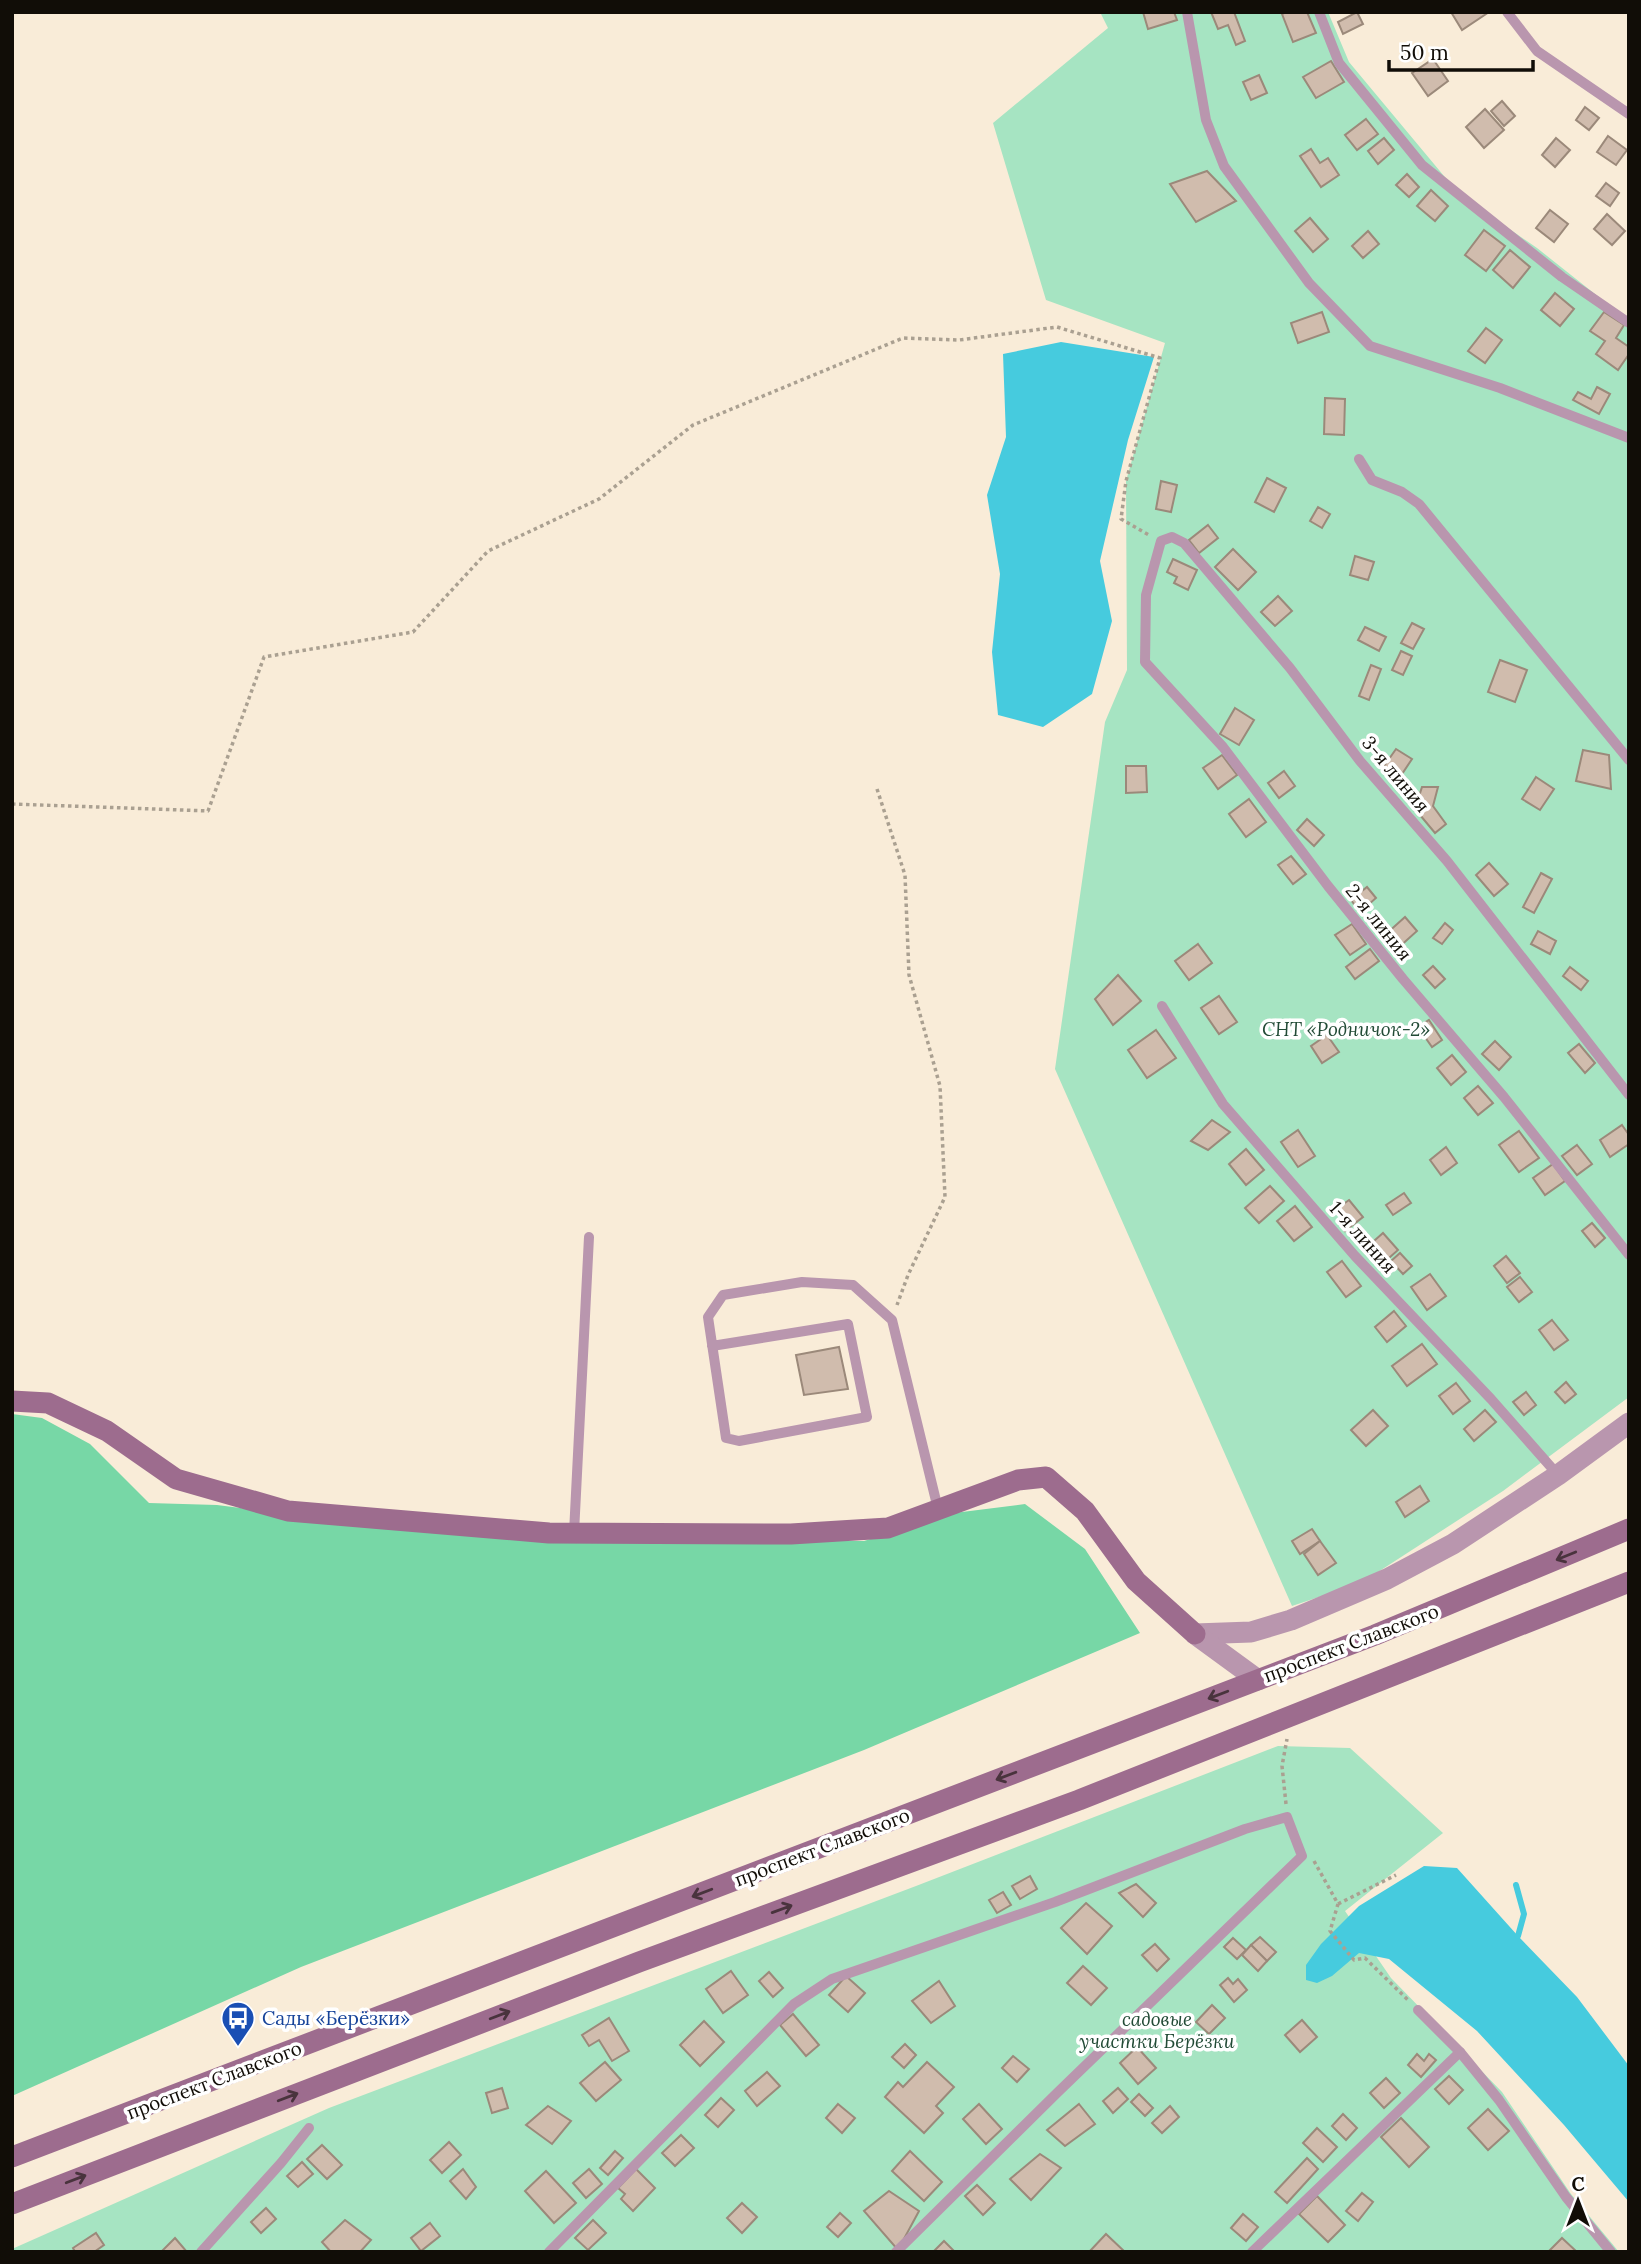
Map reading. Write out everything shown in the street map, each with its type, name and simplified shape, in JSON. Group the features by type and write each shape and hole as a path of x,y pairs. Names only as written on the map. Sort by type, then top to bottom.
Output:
{"main road":[{"path":"12,1401 48,1403 107,1431 176,1479 288,1511 574,1533 791,1534 888,1528 1018,1480 1046,1477 1086,1511 1136,1581 1195,1634"},
{"name":"проспект Славского","path":"12,2157 1375,1635 1629,1530"},
{"path":"12,2204 639,1962 1079,1800 1629,1582"}],"street":[{"path":"1195,1634 1251,1632 1291,1619 1387,1579 1453,1544 1558,1475 1629,1423"},
{"path":"1195,1634 1258,1679"}],"lane":[{"path":"1186,12 1206,121 1224,166 1309,283 1370,346 1500,388 1629,438"},
{"path":"1319,12 1339,63 1422,165 1562,277 1629,323"},
{"path":"1507,12 1537,51 1629,114"},
{"path":"1359,459 1372,480 1402,492 1419,504 1629,760"},
{"name":"3-я линия","path":"1161,541 1172,537 1184,543 1290,668 1360,761 1447,861 1629,1095"},
{"name":"2-я линия","path":"1161,541 1146,595 1145,662 1223,747 1336,896 1504,1097 1629,1255"},
{"name":"1-я линия","path":"1162,1006 1223,1104 1355,1256 1491,1399 1558,1475"},
{"path":"574,1533 589,1237"},
{"path":"712,1346 848,1324 867,1416 739,1441 726,1438 712,1346 708,1317 723,1295 802,1282 853,1285 892,1320 938,1509"},
{"path":"549,2252 794,2004 832,1979 1055,1902 1245,1829 1287,1817 1302,1856 1057,2092 896,2252"},
{"path":"1418,2010 1460,2052 1499,2100 1605,2249"},
{"path":"1252,2252 1460,2052"},
{"path":"201,2252 309,2128"}],"path":[{"path":"12,804 208,811 264,657 413,632 488,551 599,499 694,425 902,338 959,340 1058,327 1160,358 1126,481 1121,519 1161,541"},
{"path":"877,789 905,875 909,975 940,1086 945,1197 908,1275 892,1320"},
{"path":"1281,1720 1287,1739 1282,1766 1287,1817"},
{"path":"1302,1856 1311,1856 1338,1905"},
{"path":"1396,1875 1338,1905 1329,1931 1354,1960 1365,1958 1418,2010"}],"green space":[{"name":"СНТ «Родничок-2»","path":"1100,12 1328,12 1349,62 1459,194 1537,248 1629,321 1629,1397 1503,1491 1361,1583 1292,1606 1055,1069 1105,722 1127,670 1126,481 1165,343 1046,300 993,123 1108,28"},
{"path":"12,1414 42,1418 90,1444 149,1503 217,1505 424,1531 684,1540 864,1541 954,1513 1025,1504 1085,1549 1140,1633 864,1750 301,1967 12,2096"},
{"name":"садовые участки Берёзки","path":"1278,1746 1350,1748 1443,1833 1345,1911 1391,1978 1502,2092 1571,2194 1619,2252 12,2252 12,2249 329,2108"}],"water":[{"path":"1061,342 1154,357 1128,440 1100,561 1112,621 1092,694 1043,727 998,715 992,652 1000,574 987,495 1006,437 1003,354"},
{"path":"1424,1866 1457,1868 1577,1997 1629,2066 1629,2202 1564,2125 1477,2031 1389,1959 1359,1953 1332,1976 1317,1983 1306,1980 1306,1965 1321,1944 1359,1906"}],"building":[{"path":"1143,12 1174,12 1177,20 1148,29"},
{"path":"1211,12 1234,12 1245,41 1236,45 1228,25 1218,29"},
{"path":"1307,12 1316,33 1293,42 1282,14"},
{"path":"1357,12 1363,24 1343,34 1338,22"},
{"path":"1451,12 1489,12 1462,30"},
{"path":"1433,59 1448,81 1428,96 1412,73"},
{"path":"1331,61 1344,82 1316,98 1303,77"},
{"path":"1259,75 1267,93 1251,100 1243,82"},
{"path":"1502,101 1515,116 1504,126 1491,111"},
{"path":"1585,107 1599,118 1589,130 1576,120"},
{"path":"1485,109 1504,130 1484,148 1466,127"},
{"path":"1366,119 1378,134 1357,150 1345,135"},
{"path":"1608,136 1627,150 1616,165 1597,152"},
{"path":"1384,138 1394,150 1378,164 1368,151"},
{"path":"1556,138 1570,150 1555,167 1542,155"},
{"path":"1311,149 1320,163 1328,158 1339,175 1321,187 1300,156"},
{"path":"1207,171 1236,201 1196,222 1170,184"},
{"path":"1407,174 1419,187 1409,197 1396,185"},
{"path":"1606,183 1619,193 1610,206 1596,196"},
{"path":"1431,190 1448,206 1435,221 1417,206"},
{"path":"1550,210 1568,224 1554,242 1536,228"},
{"path":"1607,214 1625,231 1612,245 1594,229"},
{"path":"1310,218 1328,239 1313,252 1295,231"},
{"path":"1484,230 1505,246 1486,271 1465,255"},
{"path":"1368,231 1379,244 1363,258 1352,246"},
{"path":"1510,250 1530,267 1513,288 1493,270"},
{"path":"1555,293 1574,309 1560,326 1541,310"},
{"path":"1322,312 1329,332 1298,343 1291,323"},
{"path":"1604,312 1624,325 1616,338 1629,347 1629,354 1618,370 1596,354 1605,341 1590,331"},
{"path":"1486,328 1502,340 1485,363 1468,351"},
{"path":"1597,387 1610,394 1599,414 1573,400 1578,392 1591,399"},
{"path":"1325,398 1345,399 1344,435 1324,434"},
{"path":"1267,478 1286,488 1274,512 1255,502"},
{"path":"1161,481 1177,485 1171,512 1156,509"},
{"path":"1318,507 1330,514 1322,528 1310,521"},
{"path":"1208,525 1218,538 1199,553 1189,540"},
{"path":"1233,549 1256,572 1238,590 1215,567"},
{"path":"1355,556 1374,562 1368,580 1350,575"},
{"path":"1173,559 1197,570 1188,590 1174,583 1177,577 1167,572"},
{"path":"1278,596 1292,611 1275,626 1261,612"},
{"path":"1412,623 1424,629 1413,649 1401,643"},
{"path":"1365,627 1386,637 1379,651 1358,640"},
{"path":"1401,651 1412,656 1403,675 1392,670"},
{"path":"1500,660 1527,670 1515,702 1488,692"},
{"path":"1371,665 1381,669 1369,700 1359,696"},
{"path":"1235,708 1254,720 1239,745 1220,734"},
{"path":"1396,749 1412,759 1398,780 1382,769"},
{"path":"1583,750 1609,755 1611,789 1576,781"},
{"path":"1222,755 1237,775 1218,789 1203,768"},
{"path":"1126,766 1146,766 1147,792 1126,793"},
{"path":"1284,771 1295,786 1279,798 1268,783"},
{"path":"1536,777 1554,789 1540,810 1522,799"},
{"path":"1422,787 1438,787 1433,806 1446,824 1435,833 1415,809"},
{"path":"1249,799 1266,822 1246,837 1229,814"},
{"path":"1307,819 1324,835 1314,846 1297,830"},
{"path":"1291,856 1306,874 1293,884 1278,865"},
{"path":"1489,863 1508,884 1494,896 1476,875"},
{"path":"1541,873 1552,879 1534,913 1523,907"},
{"path":"1367,887 1376,898 1360,912 1351,900"},
{"path":"1405,917 1417,931 1398,948 1386,934"},
{"path":"1445,923 1453,930 1442,944 1433,938"},
{"path":"1352,924 1366,944 1350,955 1335,935"},
{"path":"1538,931 1556,941 1550,954 1531,944"},
{"path":"1198,944 1212,963 1189,980 1175,961"},
{"path":"1370,949 1379,961 1355,979 1346,967"},
{"path":"1433,966 1445,979 1435,988 1423,975"},
{"path":"1570,967 1588,981 1581,990 1563,976"},
{"path":"1118,975 1141,1001 1113,1025 1095,999"},
{"path":"1219,996 1237,1022 1219,1034 1201,1008"},
{"path":"1429,1020 1442,1040 1432,1047 1418,1027"},
{"path":"1156,1030 1176,1058 1147,1078 1128,1050"},
{"path":"1327,1035 1339,1052 1322,1063 1311,1046"},
{"path":"1495,1041 1511,1057 1499,1070 1482,1054"},
{"path":"1579,1044 1595,1063 1585,1073 1568,1053"},
{"path":"1452,1055 1466,1072 1451,1085 1437,1068"},
{"path":"1478,1086 1493,1103 1478,1115 1464,1098"},
{"path":"1212,1120 1230,1132 1208,1150 1191,1141"},
{"path":"1622,1125 1629,1135 1629,1144 1610,1157 1600,1140"},
{"path":"1298,1130 1315,1156 1298,1167 1281,1142"},
{"path":"1519,1131 1539,1158 1519,1172 1499,1145"},
{"path":"1577,1145 1592,1164 1577,1175 1562,1156"},
{"path":"1446,1147 1457,1163 1441,1175 1430,1160"},
{"path":"1246,1149 1264,1170 1246,1185 1229,1164"},
{"path":"1553,1164 1565,1181 1545,1195 1533,1178"},
{"path":"1270,1186 1284,1201 1259,1223 1245,1208"},
{"path":"1404,1193 1411,1203 1393,1215 1386,1205"},
{"path":"1349,1200 1363,1217 1345,1231 1338,1221 1344,1216 1338,1208"},
{"path":"1295,1206 1312,1227 1294,1241 1277,1221"},
{"path":"1592,1223 1605,1238 1595,1247 1582,1231"},
{"path":"1383,1233 1398,1250 1381,1265 1366,1248"},
{"path":"1400,1253 1412,1266 1403,1274 1391,1261"},
{"path":"1506,1256 1520,1273 1507,1283 1494,1266"},
{"path":"1342,1261 1361,1286 1346,1297 1327,1272"},
{"path":"1430,1274 1446,1296 1427,1310 1411,1287"},
{"path":"1520,1277 1532,1292 1519,1302 1507,1287"},
{"path":"1394,1311 1406,1326 1387,1342 1375,1327"},
{"path":"1552,1320 1568,1340 1554,1350 1539,1330"},
{"path":"1422,1344 1437,1364 1407,1386 1392,1366"},
{"path":"839,1347 848,1389 804,1395 796,1355"},
{"path":"1566,1382 1576,1394 1565,1403 1555,1392"},
{"path":"1456,1383 1470,1401 1453,1414 1439,1396"},
{"path":"1526,1392 1536,1405 1524,1415 1513,1402"},
{"path":"1373,1410 1388,1426 1366,1446 1351,1430"},
{"path":"1485,1410 1496,1422 1474,1441 1464,1429"},
{"path":"1420,1486 1429,1501 1405,1517 1396,1502"},
{"path":"1312,1529 1320,1541 1300,1554 1292,1541"},
{"path":"1320,1541 1336,1563 1318,1575 1304,1554"},
{"path":"1030,1876 1037,1889 1020,1899 1012,1886"},
{"path":"1136,1884 1156,1903 1143,1917 1119,1893"},
{"path":"1003,1892 1011,1905 997,1913 989,1900"},
{"path":"1086,1903 1112,1926 1087,1954 1061,1928"},
{"path":"1260,1937 1276,1952 1267,1961 1251,1945"},
{"path":"1233,1938 1246,1950 1237,1959 1224,1947"},
{"path":"1155,1944 1169,1959 1157,1971 1142,1955"},
{"path":"1251,1945 1267,1961 1258,1971 1242,1955"},
{"path":"1083,1966 1107,1988 1091,2005 1067,1983"},
{"path":"731,1971 748,1995 723,2013 706,1989"},
{"path":"769,1972 783,1988 773,1997 759,1981"},
{"path":"846,1976 865,1993 848,2012 829,1995"},
{"path":"1228,1978 1233,1984 1238,1979 1247,1990 1234,2002 1220,1985"},
{"path":"939,1981 955,2006 931,2023 912,2001"},
{"path":"1212,2005 1225,2018 1209,2034 1196,2022"},
{"path":"793,2014 819,2045 806,2056 780,2025"},
{"path":"609,2018 629,2051 612,2061 599,2040 589,2046 582,2035"},
{"path":"1302,2020 1317,2037 1300,2052 1285,2035"},
{"path":"704,2021 724,2042 700,2066 680,2045"},
{"path":"905,2044 916,2055 904,2068 892,2057"},
{"path":"1137,2047 1156,2068 1138,2084 1120,2063"},
{"path":"1417,2054 1424,2061 1429,2054 1436,2060 1421,2077 1408,2065"},
{"path":"1013,2056 1029,2069 1017,2082 1002,2068"},
{"path":"605,2062 621,2080 596,2101 580,2083"},
{"path":"927,2062 954,2087 936,2106 943,2113 924,2133 885,2097 898,2082 903,2087"},
{"path":"767,2072 780,2086 757,2106 745,2091"},
{"path":"1449,2076 1463,2090 1449,2104 1435,2089"},
{"path":"1386,2078 1400,2093 1384,2108 1370,2093"},
{"path":"502,2088 508,2108 492,2113 486,2093"},
{"path":"1118,2088 1128,2099 1113,2113 1103,2101"},
{"path":"1139,2094 1153,2108 1145,2116 1131,2102"},
{"path":"721,2098 734,2110 718,2127 705,2115"},
{"path":"838,2104 855,2118 842,2133 826,2118"},
{"path":"979,2104 1002,2129 986,2144 963,2119"},
{"path":"1079,2104 1095,2124 1065,2146 1047,2130"},
{"path":"548,2106 571,2121 552,2144 526,2125"},
{"path":"1170,2106 1179,2117 1162,2133 1152,2123"},
{"path":"1488,2109 1509,2131 1488,2150 1468,2128"},
{"path":"1343,2114 1357,2128 1346,2140 1332,2126"},
{"path":"1401,2118 1429,2147 1409,2167 1381,2137"},
{"path":"1317,2128 1337,2147 1323,2162 1303,2143"},
{"path":"681,2135 694,2148 675,2166 662,2153"},
{"path":"449,2142 461,2155 442,2173 430,2160"},
{"path":"322,2145 342,2165 327,2179 307,2159"},
{"path":"615,2151 623,2158 608,2175 600,2168"},
{"path":"910,2151 942,2182 924,2201 892,2171"},
{"path":"1040,2154 1061,2168 1031,2200 1010,2179"},
{"path":"1307,2158 1318,2169 1287,2203 1275,2192"},
{"path":"302,2162 313,2174 298,2187 287,2176"},
{"path":"463,2169 476,2187 466,2199 450,2181"},
{"path":"589,2169 602,2184 586,2198 573,2183"},
{"path":"636,2169 655,2188 633,2211 621,2199 625,2194 618,2188"},
{"path":"546,2171 576,2203 554,2223 525,2191"},
{"path":"977,2185 995,2203 983,2215 965,2196"},
{"path":"889,2191 919,2211 898,2250 864,2211"},
{"path":"1362,2193 1373,2202 1358,2221 1346,2211"},
{"path":"1317,2196 1345,2225 1328,2242 1299,2214"},
{"path":"742,2203 757,2217 742,2233 727,2218"},
{"path":"266,2208 276,2219 261,2233 251,2222"},
{"path":"840,2213 851,2223 838,2237 827,2227"},
{"path":"1243,2214 1258,2227 1246,2241 1231,2228"},
{"path":"345,2220 371,2240 360,2252 331,2252 322,2242"},
{"path":"593,2220 606,2233 588,2250 575,2238"},
{"path":"430,2223 440,2236 421,2251 411,2238"},
{"path":"96,2233 104,2245 94,2252 75,2252 73,2248"},
{"path":"1106,2234 1125,2252 1089,2252"},
{"path":"175,2238 187,2252 161,2252"},
{"path":"1562,2238 1577,2252 1548,2252"},
{"path":"944,2241 955,2252 933,2252"}],"waterway":[{"path":"1516,1885 1524,1914 1518,1936"}],"place":[{"name":"Сады «Берёзки»","path":"238,2048"}]}
